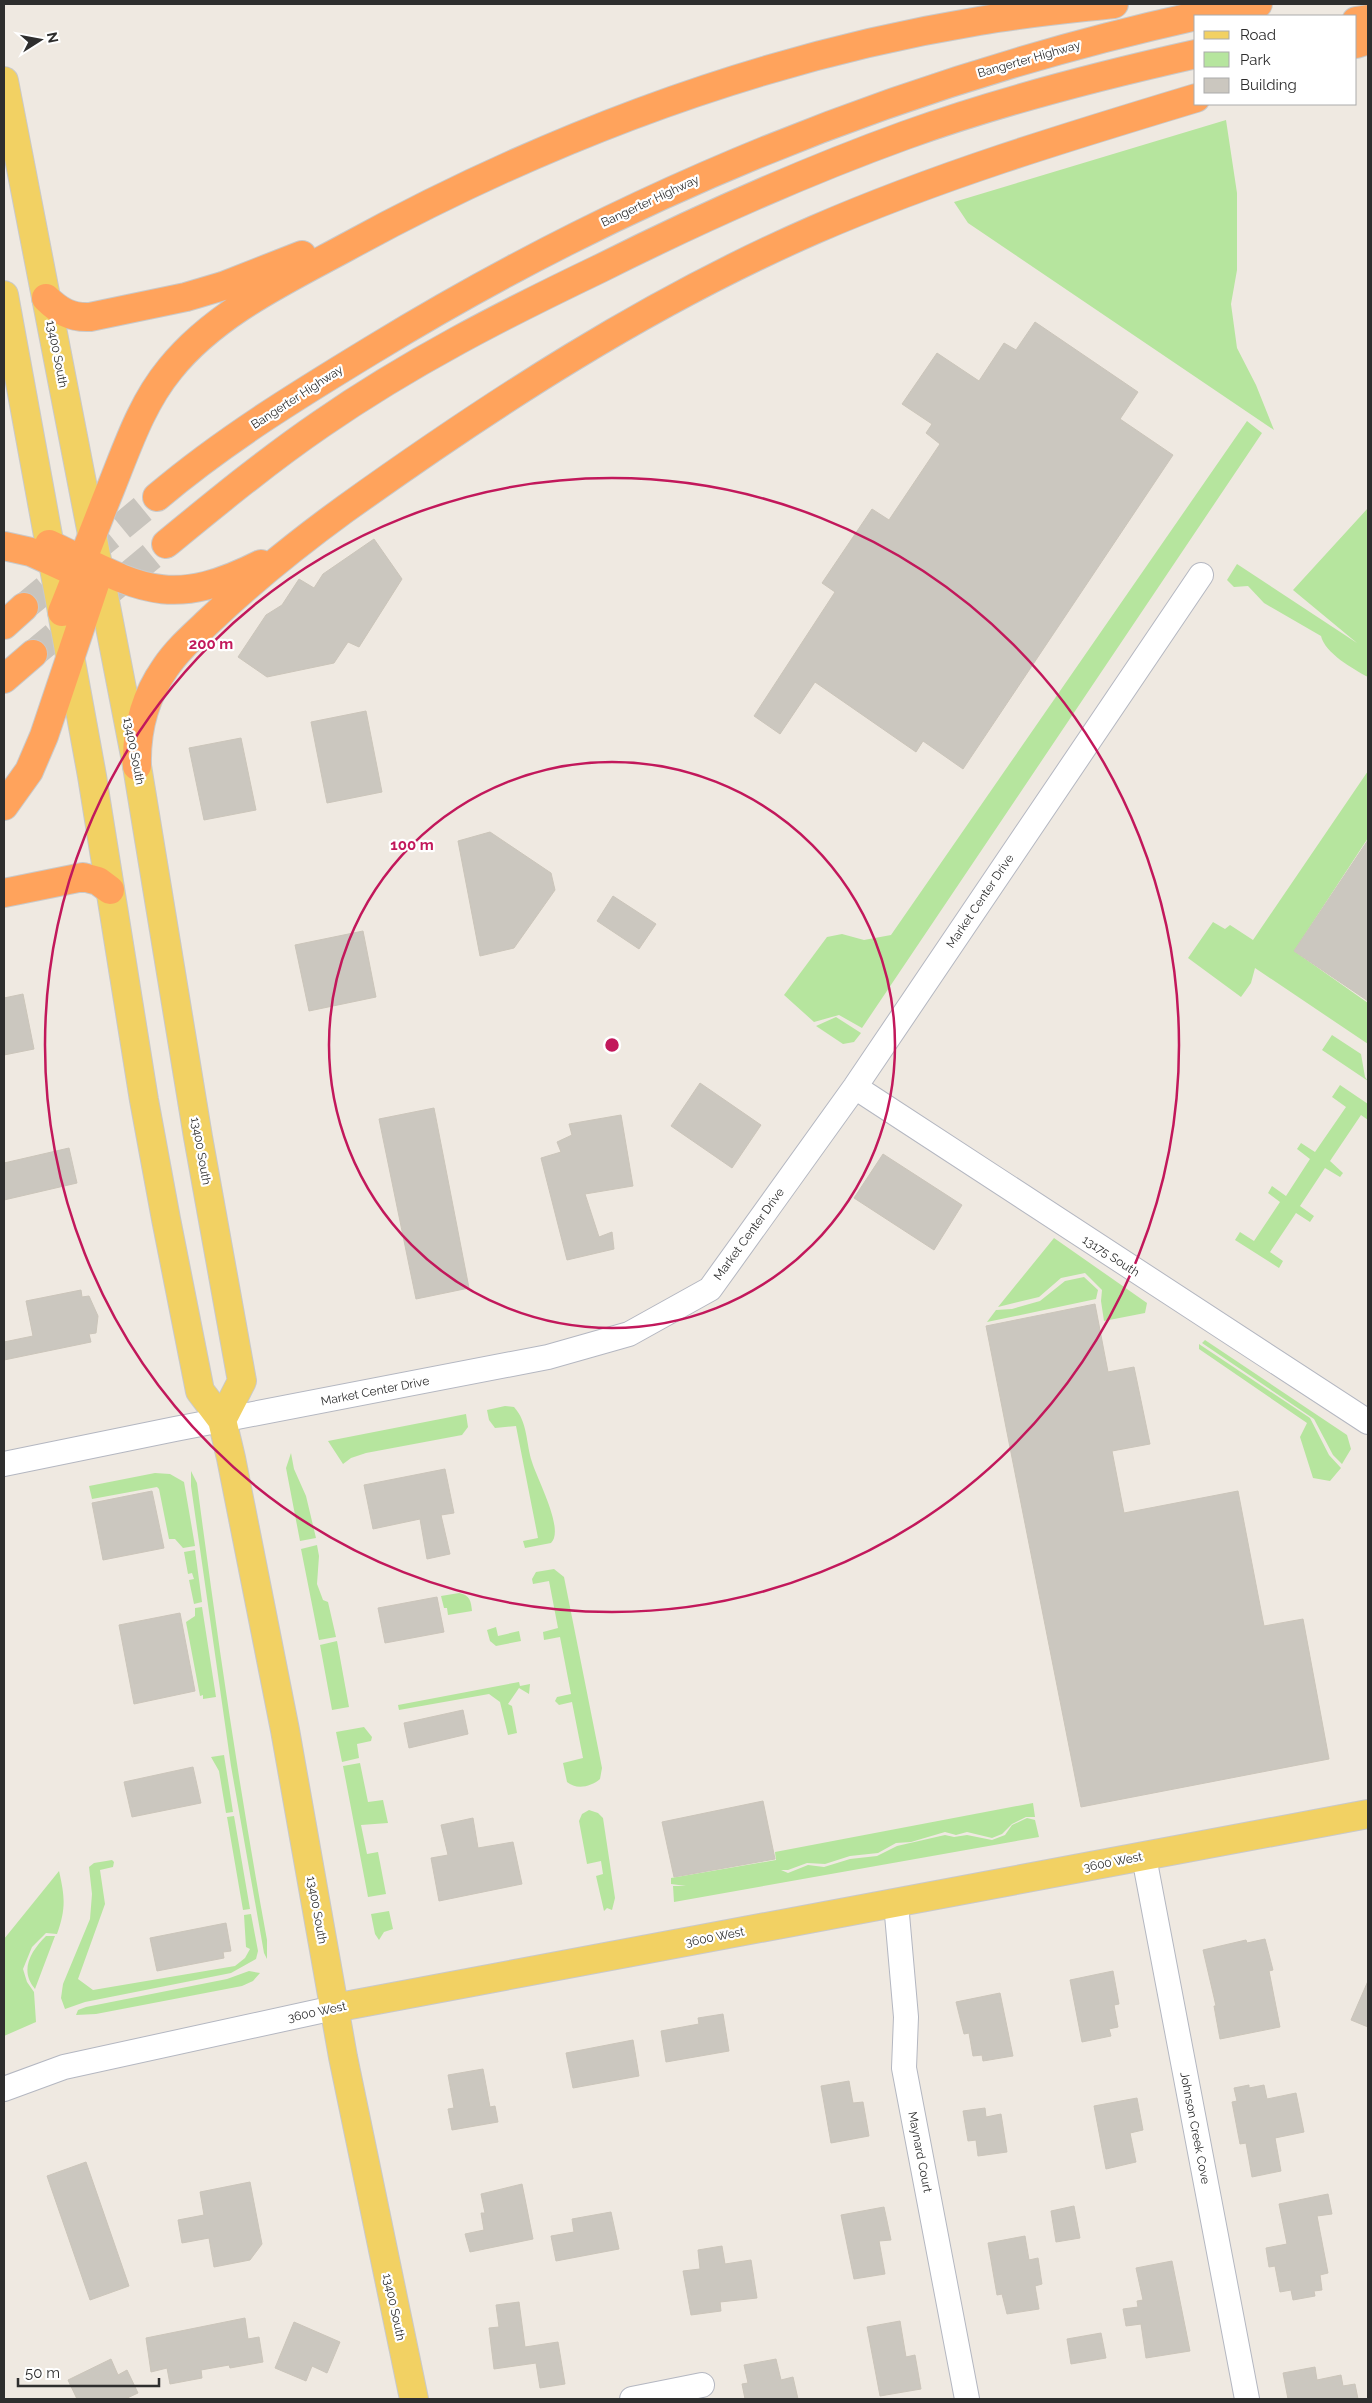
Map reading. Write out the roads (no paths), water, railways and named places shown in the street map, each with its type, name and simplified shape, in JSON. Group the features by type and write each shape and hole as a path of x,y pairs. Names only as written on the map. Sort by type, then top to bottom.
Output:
{"highway":[{"path":"4,806 21,783 37,754 71,658 93,568 143,411 154,390 184,352 212,327 288,279 433,201 496,171 600,127 681,98 771,70 901,37 979,21 1114,4"},
{"name":"Bangerter Highway","path":"1201,15 1258,4"},
{"name":"Bangerter Highway","path":"157,497 186,472 243,432 404,330 523,263 654,198 799,136 916,93 1083,43 1194,16"},
{"path":"166,544 292,445 371,391 423,359 520,306 695,222 790,180 909,134 1061,87 1194,54"},
{"path":"137,766 136,749 142,714 156,680 178,651 226,605 299,543 379,485 519,390 615,331 713,278 812,231 908,192 1068,138 1194,99"},
{"path":"46,298 61,311 80,317 138,308 186,297 260,272 433,201"},
{"path":"4,546 31,552 51,553 142,587 162,590 186,590 234,576 299,543"},
{"path":"62,612 93,568"},
{"path":"4,625 24,607"},
{"path":"4,679 33,654"},
{"path":"4,893 83,877 98,881 110,890"}],"main road":[{"name":"13400 South","path":"4,81 46,298 93,568 137,766 198,1137 242,1380 222,1420"},
{"name":"13400 South","path":"4,294 94,786 144,1100 200,1391 222,1420 285,1730 334,2008 414,2399"},
{"name":"3600 West","path":"334,2008 1368,1814"}],"street":[{"name":"Market Center Drive","path":"4,1464 548,1357 629,1334 710,1289 855,1087 1201,576"},
{"name":"13175 South","path":"855,1087 1368,1422"},
{"name":"Johnson Creek Cove","path":"1144,1857 1247,2399"},
{"name":"Maynard Court","path":"896,1903 906,2017 904,2068 966,2399"},
{"name":"3600 West","path":"4,2090 64,2067 334,2008"},
{"path":"632,2399 702,2386"}],"tunnel":[{"path":"24,607 157,497"},
{"path":"33,654 166,544"}]}
